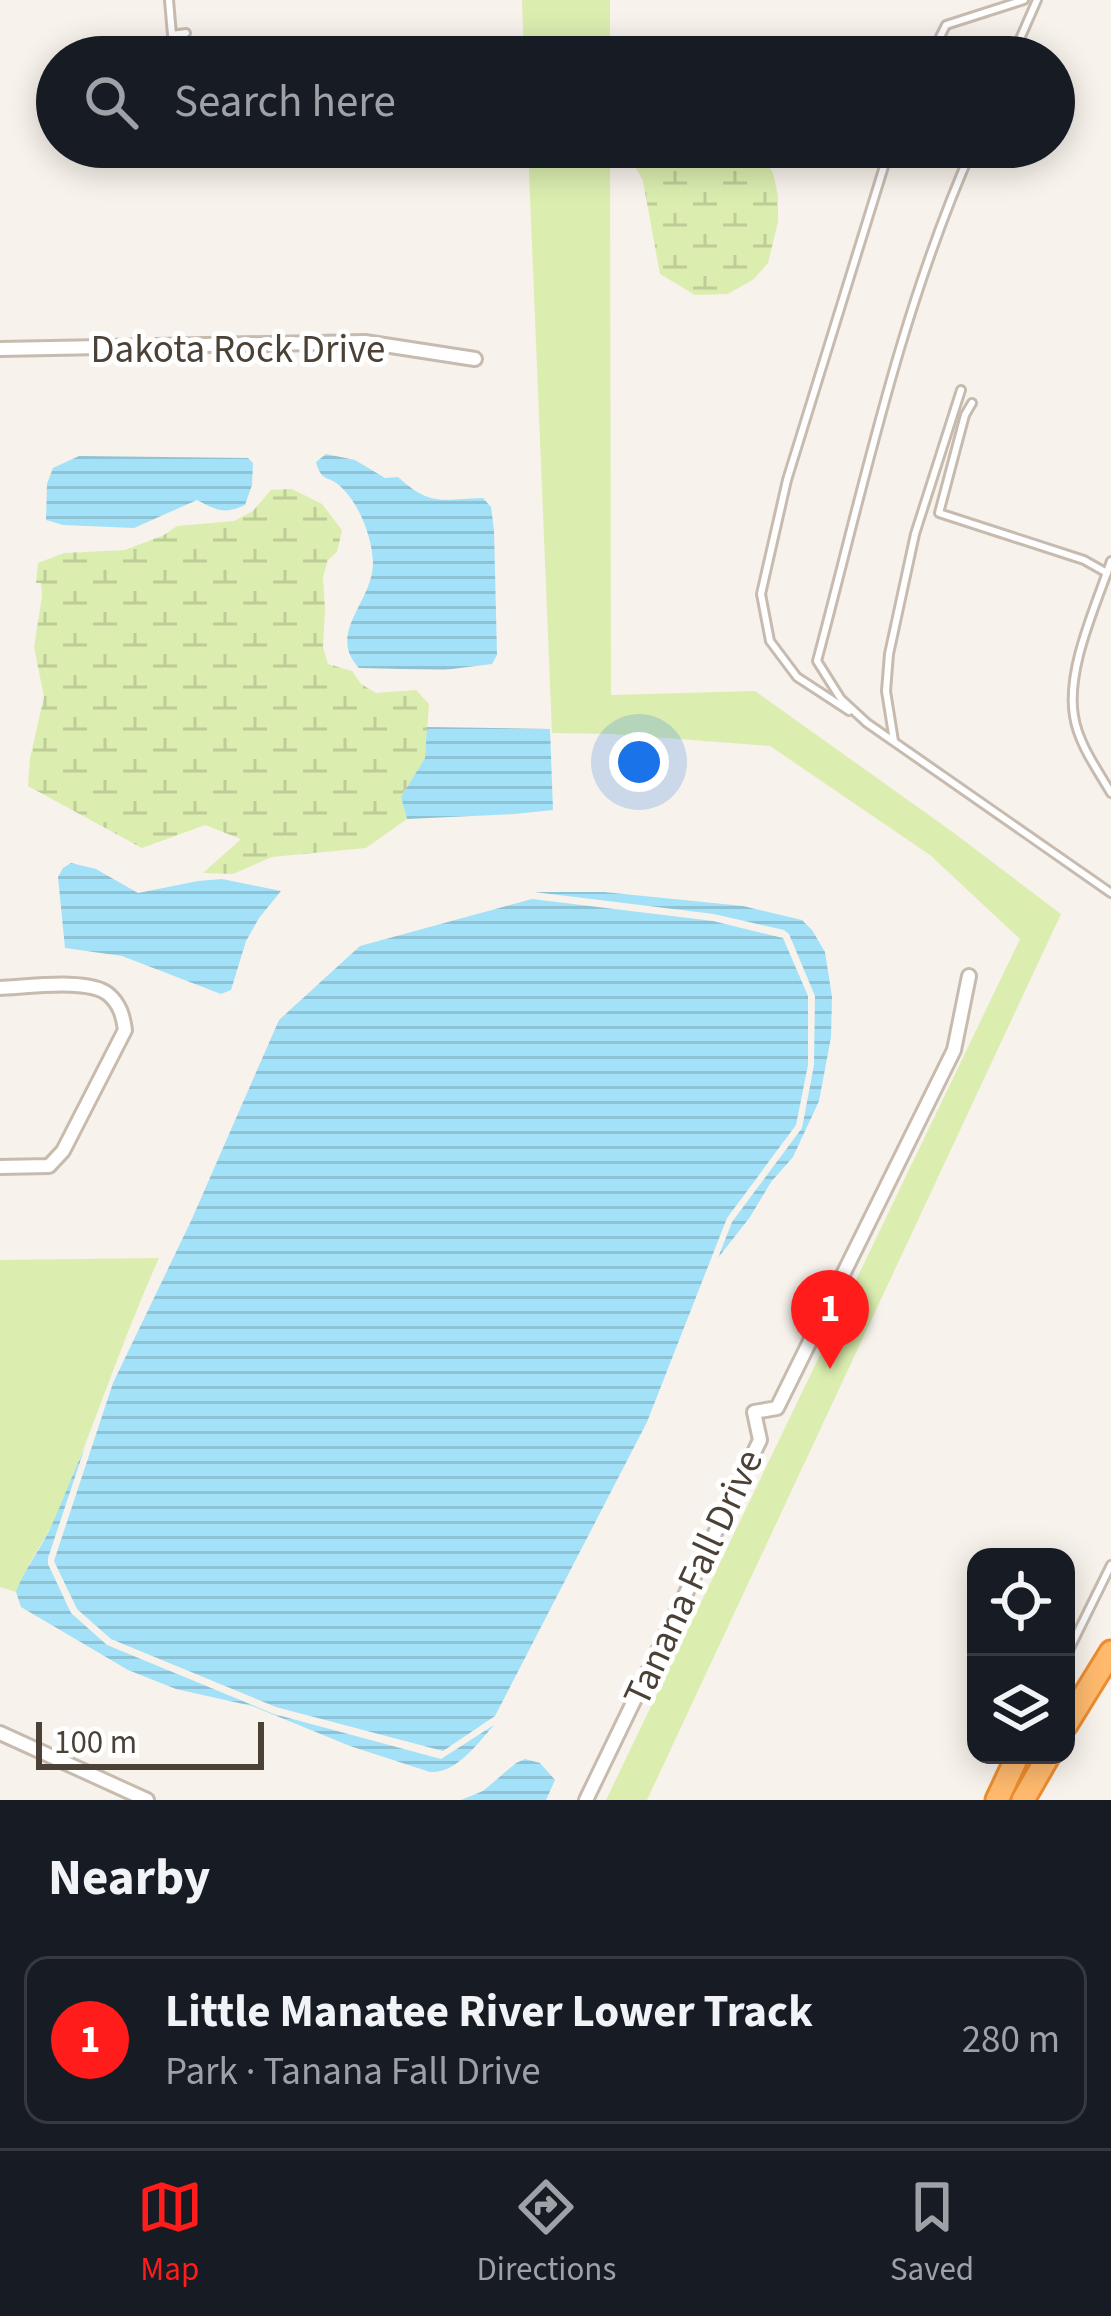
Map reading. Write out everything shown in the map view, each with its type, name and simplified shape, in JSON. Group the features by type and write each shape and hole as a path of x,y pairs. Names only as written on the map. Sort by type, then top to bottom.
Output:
{"highway":[{"path":"1075,1710 1111,1652"},
{"path":"997,1800 1014,1764"},
{"path":"1023,1800 1044,1764"}],"street":[{"name":"Dakota Rock Drive","path":"0,349 364,342 475,359"},
{"name":"Tanana Fall Drive","path":"586,1800 760,1440 754,1412 777,1408 954,1050 969,976"},
{"path":"0,988 85,986 107,992 122,1012 125,1030 63,1151 49,1166 0,1167"},
{"path":"0,1733 147,1800"}],"lane":[{"path":"169,0 172,35 186,34"},
{"path":"941,36 946,26 1024,0"},
{"path":"1021,36 1037,0"},
{"path":"884,168 787,480 760,594 770,641 797,677 1111,893"},
{"path":"867,723 841,699 817,661 917,287 963,168"},
{"path":"895,742 886,691 889,654 915,534 961,390"},
{"path":"972,403 964,415 939,513 1084,560 1107,573"},
{"path":"1111,561 1082,646 1073,693 1080,736 1111,793"},
{"path":"1075,1638 1111,1565"}],"green space":[{"path":"522,0 610,0 610,36 523,36"},
{"path":"529,168 610,168 611,695 755,691 1061,914 647,1800 606,1800 1020,939 930,855 770,746 552,733"},
{"path":"636,168 770,168 778,196 778,222 768,263 754,279 728,294 695,295 660,274 643,181"},
{"path":"292,489 322,504 342,530 337,552 328,560 323,577 323,647 328,664 352,671 376,693 416,690 429,704 425,758 401,797 407,819 366,848 272,857 233,874 203,873 241,839 205,825 142,848 28,786 44,697 34,647 42,596 41,583 36,583 38,563 64,553 125,550 177,526 234,521 253,511 271,490"},
{"path":"159,1258 57,1515 16,1592 0,1587 0,1260"}],"water":[{"path":"326,454 355,460 385,478 398,477 428,497 483,498 491,507 497,655 492,664 444,670 359,668 347,642 371,577 372,553 354,503 318,469 316,462"},
{"path":"79,456 248,458 253,463 252,485 245,505 238,508 220,510 197,500 134,528 46,520 47,484 53,468"},
{"path":"427,727 550,729 553,810 407,819 401,797 425,758"},
{"path":"71,863 96,869 138,893 222,879 281,891 246,941 231,990 221,994 122,956 65,948 58,877"},
{"path":"534,892 604,892 743,906 802,920 825,952 832,997 831,1037 819,1101 793,1157 718,1258 732,1222 802,1128 814,1065 815,996 789,934 714,914"},
{"path":"532,899 713,921 783,938 808,996 808,1065 796,1125 727,1218 647,1422 495,1716 443,1751 276,1707 111,1639 77,1609 54,1561 113,1383 279,1020 360,946"},
{"path":"85,1447 48,1564 71,1613 107,1645 274,1714 441,1759 494,1725 457,1763 430,1772 252,1706 176,1689 128,1670 21,1607 16,1592"},
{"path":"525,1759 540,1763 555,1780 546,1800 461,1800 483,1791"}],"place":[{"name":"Little Manatee River Lower Track","path":"830,1369"}]}
